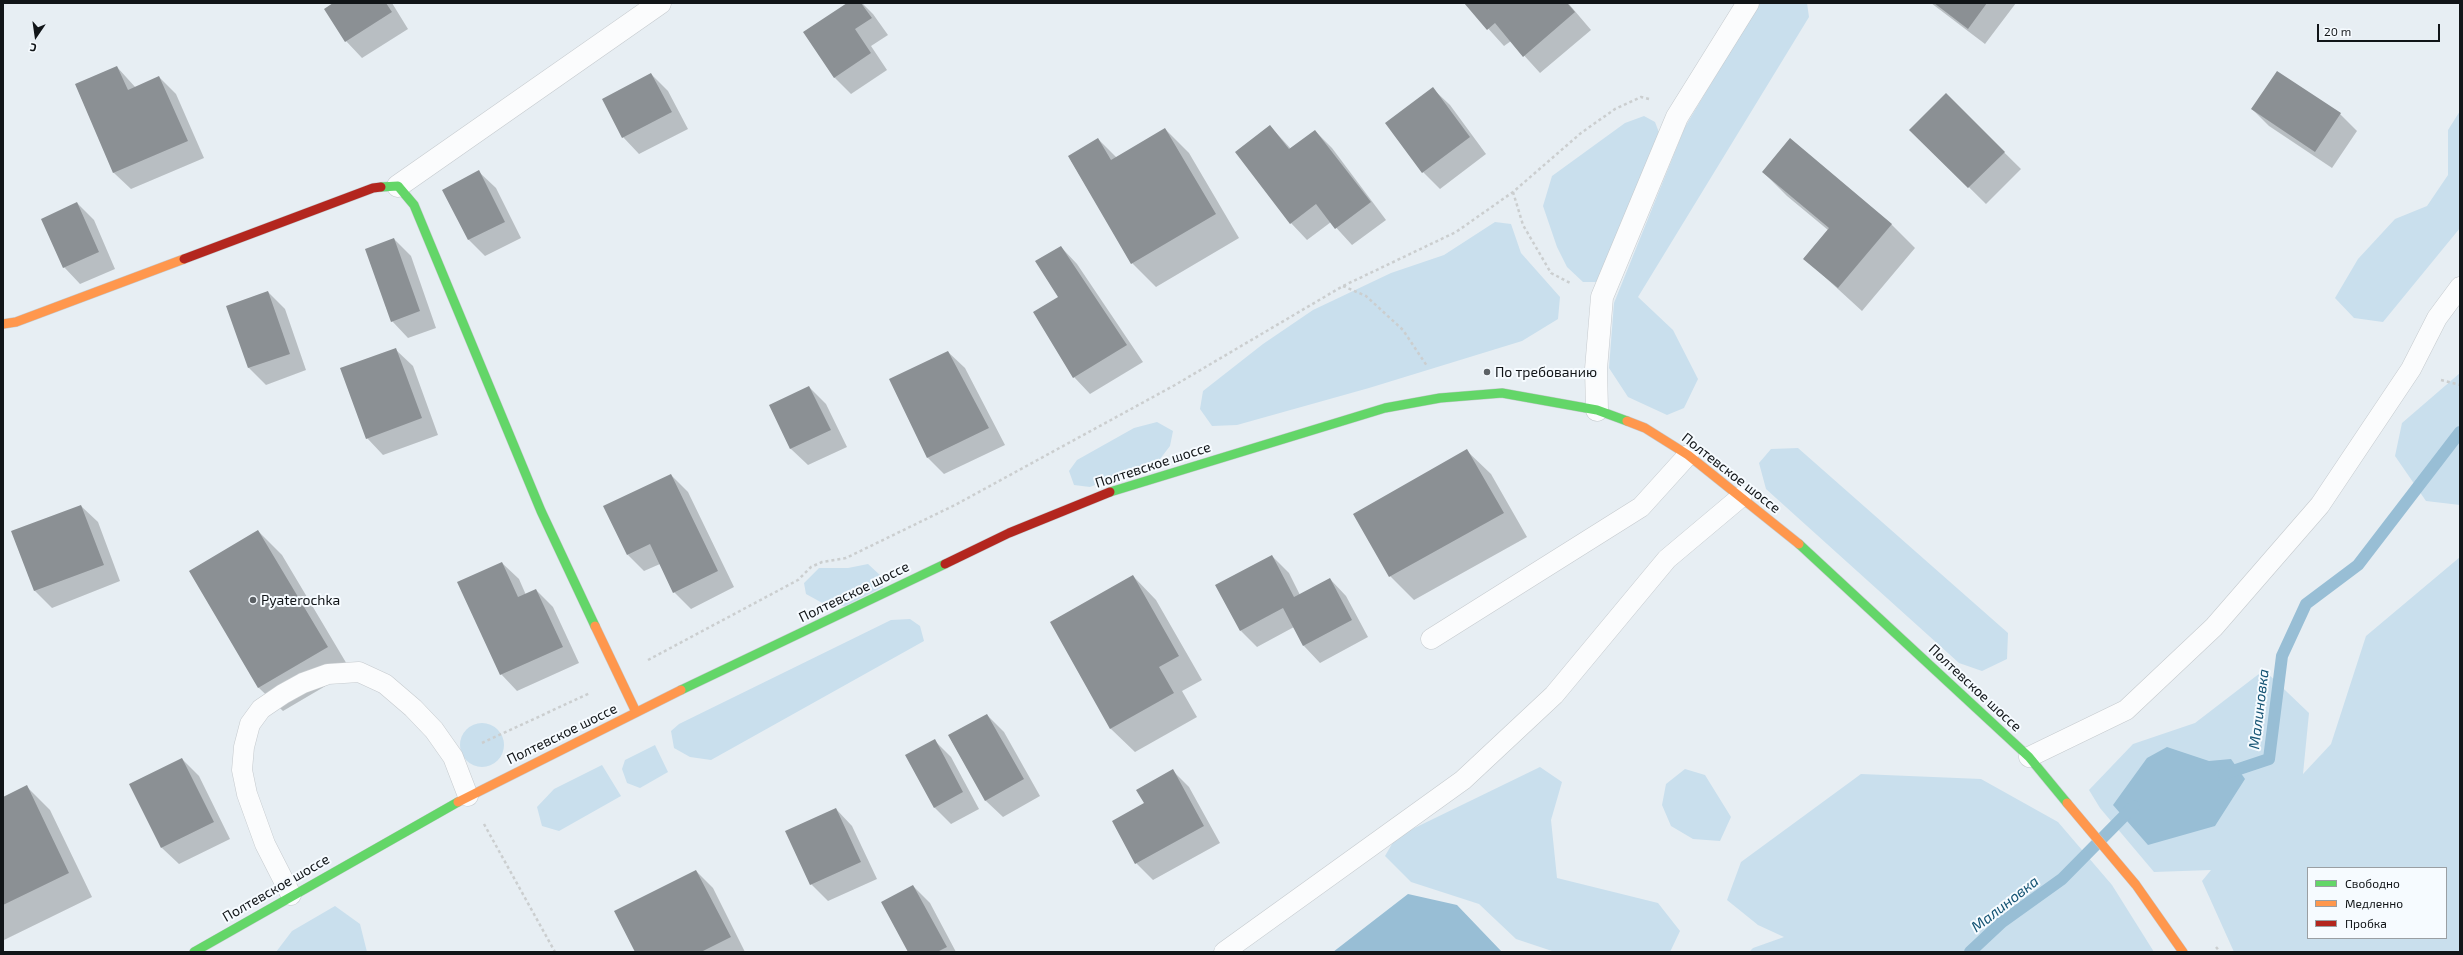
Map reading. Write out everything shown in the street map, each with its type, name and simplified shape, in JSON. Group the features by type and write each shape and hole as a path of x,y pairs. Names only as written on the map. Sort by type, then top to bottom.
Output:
{"street":[{"path":"3,324 16,322 373,188 398,186 660,3"},
{"path":"1597,410 1596,369 1602,297 1677,117 1748,3"},
{"path":"398,186 414,205 541,511 636,712"},
{"name":"Полтевское шоссе","path":"194,952 291,895 468,796 636,712 1009,533 1124,486 1385,408 1440,398 1502,393 1597,410 1645,428 1688,455 1742,496 1822,563 2029,757 2136,884 2183,952"}],"lane":[{"path":"2029,757 2126,710 2214,626 2320,505 2411,369 2436,318 2460,287"},
{"path":"1431,639 1641,507 1688,455"},
{"path":"1224,952 1463,780 1554,695 1667,559 1742,496"},
{"path":"291,895 265,844 247,794 242,770 244,747 250,724 261,708 303,683 328,674 359,672 385,684 413,708 434,730 453,757 468,796"}],"path":[{"path":"453,757 603,688 620,676 798,580 811,567 822,562 846,558 954,505 1175,385 1343,286 1456,232 1513,192 1581,134 1615,109 1641,96 1662,104 1677,117"},
{"path":"1513,192 1524,225 1551,273 1602,297"},
{"path":"1343,286 1366,296 1403,330 1425,361 1440,398"},
{"path":"468,796 556,952"}],"shaded area":[{"path":"1735,3 1807,3 1809,17 1638,297 1673,330 1698,379 1684,408 1667,415 1628,397 1609,368 1614,303 1685,127 1747,23"},
{"path":"2460,111 2460,228 2383,322 2354,318 2335,298 2358,259 2395,219 2427,206 2448,175 2448,130"},
{"path":"1644,116 1655,122 1660,135 1598,282 1583,282 1567,267 1557,247 1543,206 1552,176 1625,123"},
{"path":"1495,222 1511,224 1521,253 1560,297 1558,319 1522,341 1369,388 1237,425 1212,426 1200,409 1203,391 1263,344 1313,310 1391,273 1444,255"},
{"path":"2460,373 2460,505 2426,501 2395,456 2402,423"},
{"path":"1157,422 1173,431 1170,446 1160,459 1090,487 1074,485 1069,471 1077,460 1134,428"},
{"path":"1798,448 2008,633 2007,659 1982,671 1959,663 1766,489 1759,463 1771,449"},
{"path":"2460,557 2460,952 2234,952 2202,881 2211,870 2154,872 2100,808 2089,790 2133,744 2195,723 2264,670 2309,713 2303,774 2331,744 2366,636"},
{"path":"868,564 881,576 883,587 845,606 826,605 806,594 804,583 819,568 848,568"},
{"path":"910,619 920,626 924,641 711,760 690,757 674,748 671,731 679,724 891,620"},
{"path":"478,723 486,723 491,724 498,729 503,736 503,754 498,761 491,766 478,767 470,764 463,757 460,749 460,741 463,733 470,726"},
{"path":"655,745 668,772 640,788 627,783 622,769 625,760"},
{"path":"602,765 621,796 559,831 542,826 537,807 554,789"},
{"path":"1540,767 1562,782 1551,820 1557,878 1658,903 1680,931 1670,952 1555,952 1516,939 1479,904 1411,882 1385,856 1396,837"},
{"path":"1685,769 1705,775 1731,817 1720,841 1693,839 1671,826 1662,805 1666,784"},
{"path":"1861,774 1981,779 2058,822 2112,885 2154,952 1749,952 1753,948 1784,937 1758,925 1727,900 1741,862"},
{"path":"335,906 360,924 367,952 276,952 292,931"}],"water":[{"path":"2167,747 2209,761 2231,759 2245,779 2215,826 2148,845 2113,805 2147,758"},
{"path":"1408,894 1457,905 1502,952 1333,952"}],"building":[{"path":"333,3 386,3 392,12 345,42 324,9"},
{"path":"847,3 861,3 872,18 855,29 871,53 834,78 803,32"},
{"path":"1464,3 1567,3 1575,12 1523,57 1495,23 1487,30"},
{"path":"1934,3 1987,3 1968,29"},
{"path":"117,66 128,90 159,76 188,141 113,173 75,84"},
{"path":"2277,71 2341,113 2315,152 2251,109"},
{"path":"651,73 672,112 622,138 602,99"},
{"path":"1433,87 1470,137 1422,173 1385,123"},
{"path":"1946,93 2005,152 1968,188 1909,130"},
{"path":"1270,125 1289,149 1315,130 1371,202 1335,229 1316,204 1290,224 1235,152"},
{"path":"1165,128 1216,214 1131,264 1068,156 1098,138 1111,160"},
{"path":"1790,138 1892,224 1838,288 1803,259 1829,228 1762,172"},
{"path":"479,170 505,222 468,240 442,190"},
{"path":"77,202 99,252 63,268 41,219"},
{"path":"394,238 420,311 391,322 365,249"},
{"path":"1061,246 1127,345 1073,378 1033,312 1058,297 1035,261"},
{"path":"268,291 290,354 248,368 226,306"},
{"path":"396,348 422,418 366,439 340,368"},
{"path":"948,351 989,428 927,458 889,379"},
{"path":"809,386 831,430 790,449 769,405"},
{"path":"1467,449 1504,513 1389,577 1353,514"},
{"path":"671,474 718,571 673,593 650,544 627,555 603,506"},
{"path":"81,505 104,565 34,591 11,531"},
{"name":"Pyaterochka","path":"258,530 328,647 258,688 189,571"},
{"path":"1272,555 1294,597 1330,578 1352,620 1303,646 1283,608 1240,631 1215,585"},
{"path":"502,562 518,597 536,589 563,647 500,675 457,582"},
{"path":"1133,575 1179,656 1159,667 1174,693 1110,729 1050,622"},
{"path":"987,714 1024,779 985,801 948,735"},
{"path":"935,739 963,792 934,808 905,755"},
{"path":"182,758 214,822 161,848 129,784"},
{"path":"1173,769 1204,826 1135,864 1112,821 1144,803 1136,790"},
{"path":"27,785 69,873 3,905 3,797"},
{"path":"836,808 861,862 810,885 785,831"},
{"path":"696,870 731,937 701,952 635,952 614,911"},
{"path":"913,885 947,947 937,952 908,952 881,902"}],"waterway":[{"name":"Малиновка","path":"2224,774 2269,759 2282,656 2306,604 2358,565 2460,432"},
{"name":"Малиновка","path":"1970,952 2002,922 2062,879 2134,806"}],"traffic: fast":[{"path":"381,187 398,186 414,205 541,511 595,626"},
{"path":"1110,492 1385,408 1440,398 1502,393 1597,410 1627,421"},
{"path":"1799,544 2029,757 2067,803"},
{"path":"681,690 945,564"},
{"path":"194,952 458,802"}],"traffic: slow":[{"path":"3,324 16,322 184,259"},
{"path":"1627,421 1645,428 1688,455 1799,544"},
{"path":"595,626 636,712"},
{"path":"458,802 681,690"},
{"path":"2067,803 2136,885 2183,952"}],"traffic: jam":[{"path":"184,259 373,188 381,187"},
{"path":"945,564 1009,533 1110,492"}],"place":[{"name":"По требованию","path":"1487,372"},
{"name":"Pyaterochka","path":"253,600"}]}
